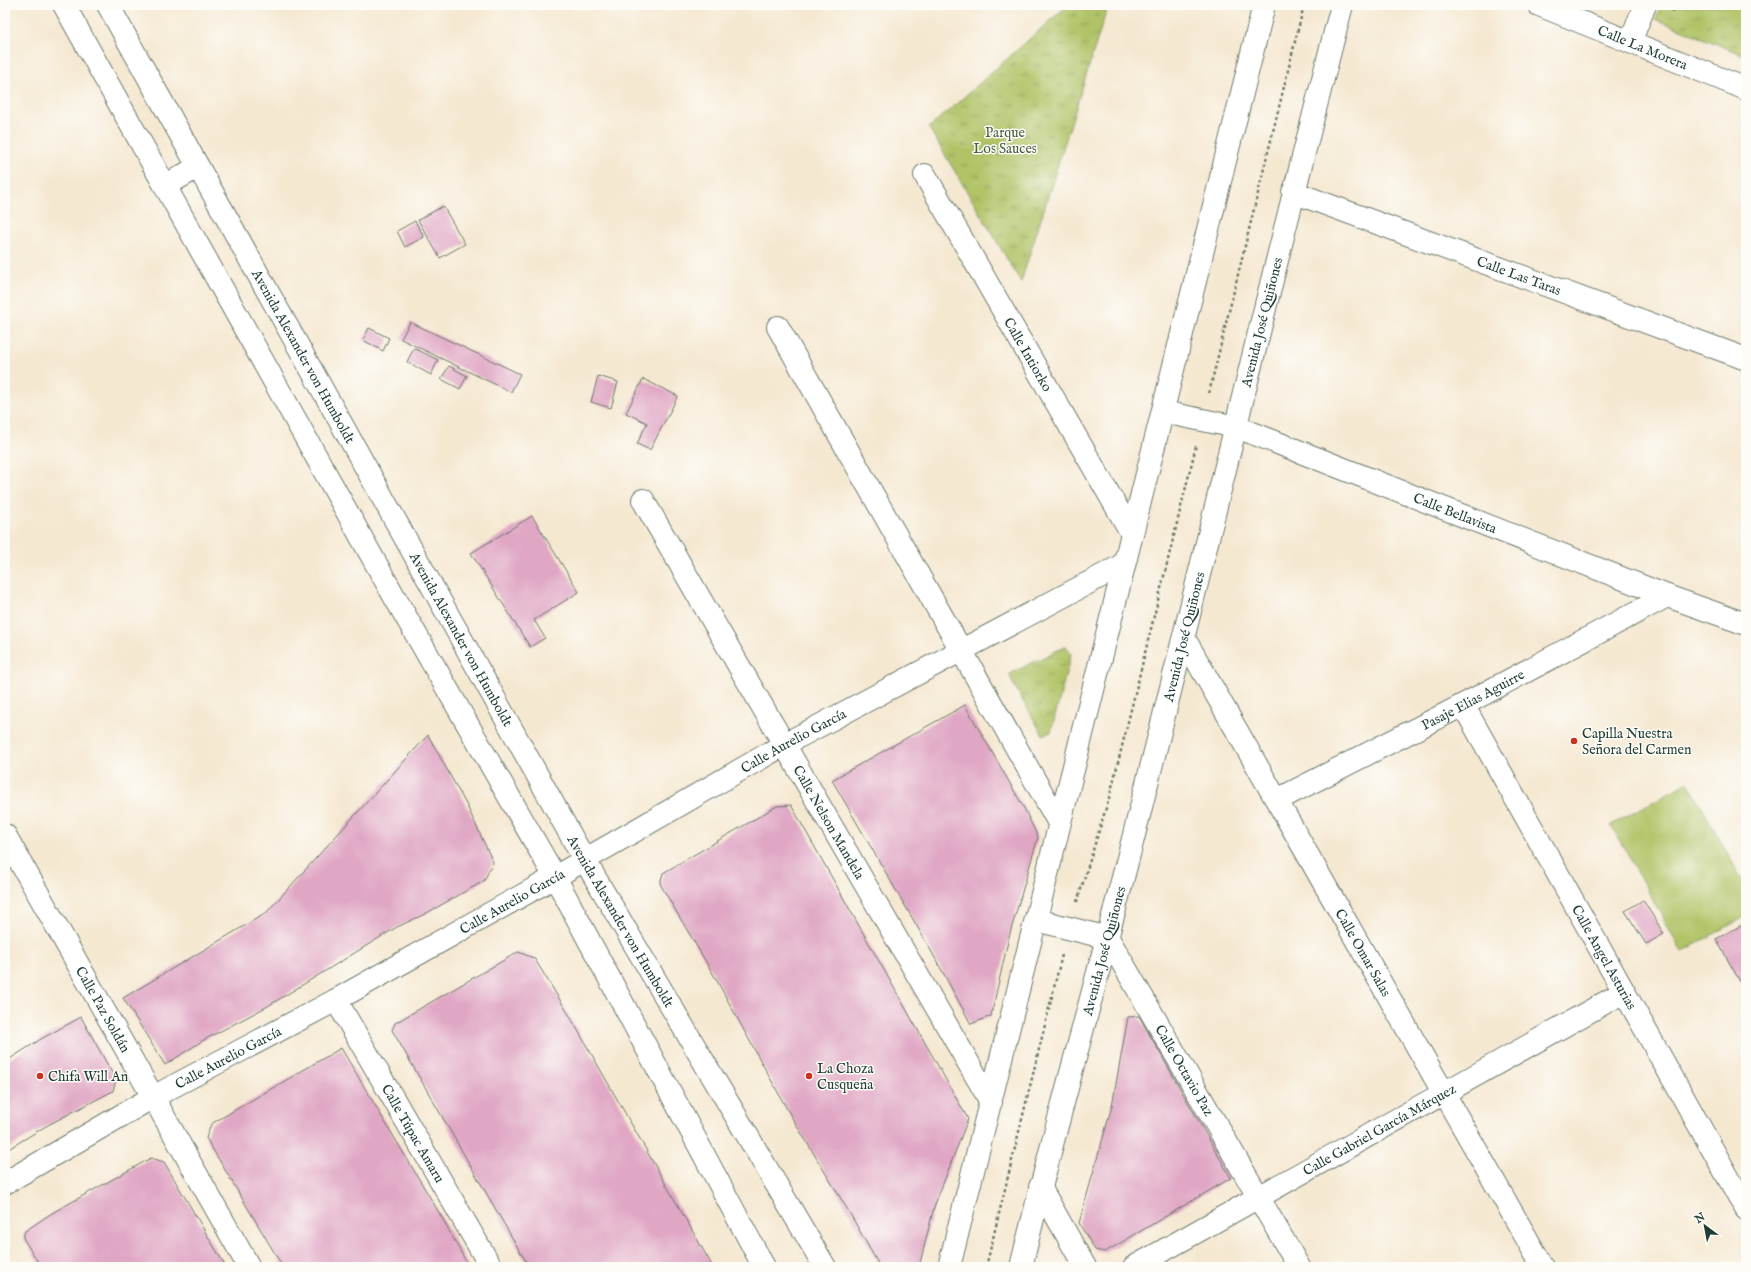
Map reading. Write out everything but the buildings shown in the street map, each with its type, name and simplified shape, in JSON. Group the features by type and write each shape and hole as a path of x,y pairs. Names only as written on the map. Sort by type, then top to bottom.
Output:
{"street":[{"path":"64,5 166,185 394,596 555,877 764,1267"},
{"name":"Avenida Alexander von Humboldt","path":"108,5 584,859 824,1267"},
{"path":"949,1267 1264,5"},
{"name":"Avenida José Quiñones","path":"1021,1267 1040,1187 1108,938 1237,427 1293,192 1342,5"},
{"name":"Calle La Morera","path":"1539,5 1746,89"},
{"path":"1630,42 1645,5"},
{"path":"166,185 198,167"},
{"name":"Calle Intiorko","path":"925,175 1132,534"},
{"name":"Calle Las Taras","path":"1293,192 1746,359"},
{"path":"778,327 1060,823"},
{"name":"Calle Bellavista","path":"1163,412 1237,427 1667,596 1746,624"},
{"name":"Calle Nelson Mandela","path":"643,500 991,1102"},
{"name":"Calle Aurelio García","path":"5,1183 153,1097 336,1000 555,877 785,744 963,651 1124,564"},
{"name":"Pasaje Elias Aguirre","path":"1276,800 1463,705 1667,596"},
{"name":"Calle Omar Salas","path":"1184,638 1544,1267"},
{"name":"Calle Angel Asturias","path":"1463,705 1746,1209"},
{"name":"Calle Paz Soldán","path":"5,835 249,1267"},
{"path":"1036,920 1108,938"},
{"name":"Calle Octavio Paz","path":"1108,938 1299,1267"},
{"name":"Calle Gabriel García Márquez","path":"1134,1267 1624,992"},
{"name":"Calle Túpac Amaru","path":"336,1000 491,1267"},
{"path":"1040,1187 1085,1267"}],"path":[{"path":"986,1267 1069,928 1110,795 1304,5"},
{"path":"1672,11 1684,5"}],"green space":[{"name":"Parque Los Sauces","path":"1068,5 1105,5 1107,9 1021,282 929,128"},
{"path":"1661,5 1746,5 1746,56 1656,19"},
{"path":"1066,646 1071,654 1051,732 1043,735 1012,682 1010,674"},
{"path":"1688,782 1746,887 1746,916 1682,952 1611,825"}],"place":[{"name":"Capilla Nuestra Señora del Carmen","path":"1574,741"},
{"name":"Chifa Will An","path":"40,1076"},
{"name":"La Choza Cusqueña","path":"809,1076"}]}
